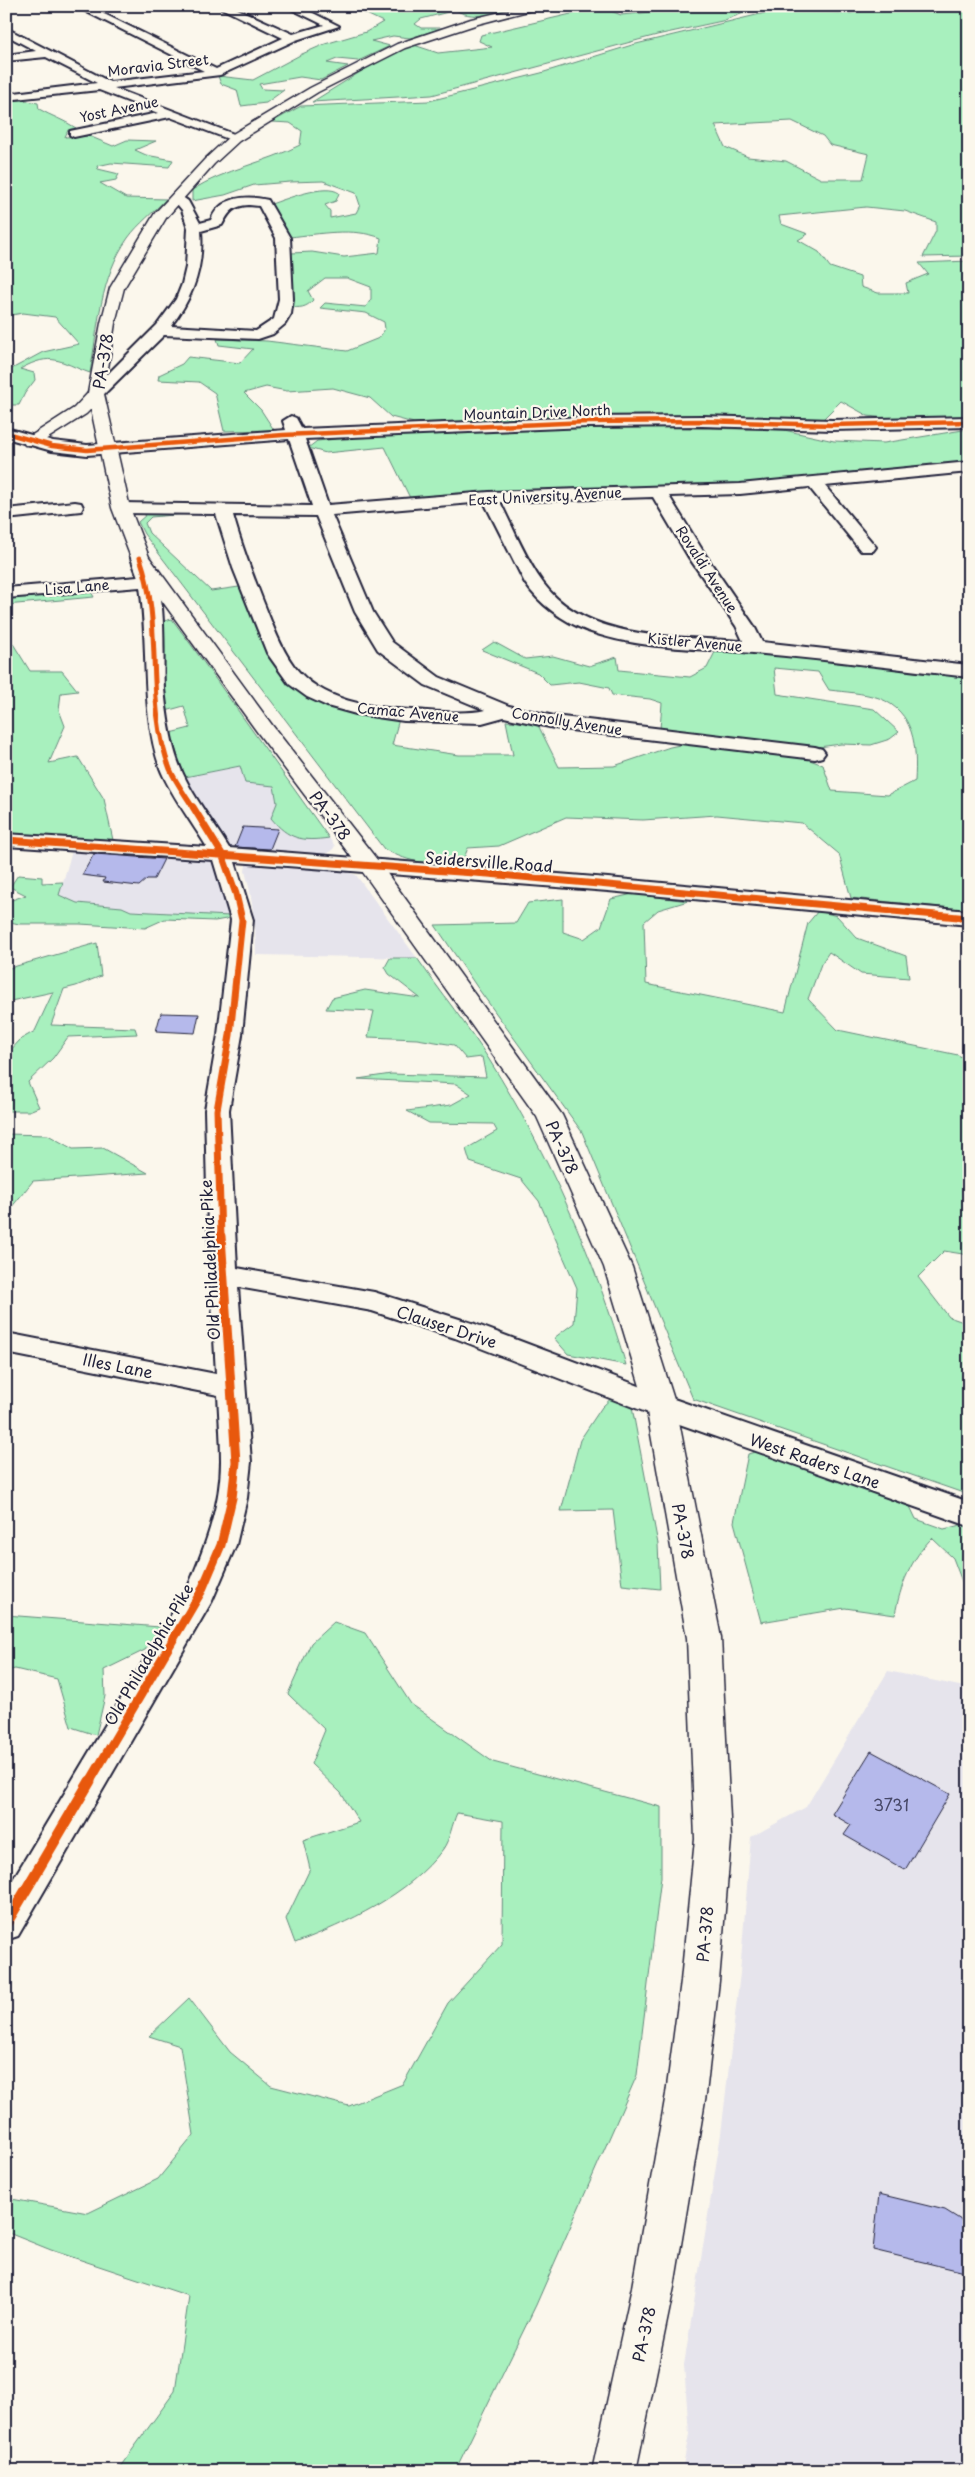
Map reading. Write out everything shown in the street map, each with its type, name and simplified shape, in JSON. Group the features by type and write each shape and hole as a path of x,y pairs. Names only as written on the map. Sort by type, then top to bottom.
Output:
{"main road":[{"name":"PA-378","path":"542,6 475,21 418,38 314,90 236,138 210,161 160,216 117,288 108,323 96,394 121,508 144,570 370,866 549,1115 618,1267 661,1406 704,1638 713,1839 700,1981 686,2094 653,2287 614,2471"},
{"path":"31,441 80,411 96,394"}],"street":[{"path":"80,6 216,73"},
{"path":"222,6 292,38"},
{"name":"Moravia Street","path":"6,98 216,73 292,38 334,26 290,6"},
{"path":"6,31 49,53 105,87 170,114 236,138"},
{"path":"6,58 49,53"},
{"name":"Yost Avenue","path":"74,133 170,114"},
{"path":"96,394 159,330 188,286 196,229 188,208 178,198"},
{"path":"159,330 258,335 268,331 280,321 284,314 286,298 283,238 264,202 244,201 229,204 218,216 217,222 196,229"},
{"path":"295,436 290,420 309,419"},
{"name":"Mountain Drive North","path":"6,433 31,441 108,454 288,440 295,436 587,422 880,425 969,422"},
{"name":"Connolly Avenue","path":"295,436 322,512 356,597 385,646 432,681 503,711 554,722 815,753"},
{"name":"East University Avenue","path":"121,508 322,512 490,497 729,490 969,467"},
{"path":"814,483 867,547"},
{"name":"Rovaldi Avenue","path":"658,491 702,563 745,626 755,647"},
{"name":"Kistler Avenue","path":"490,497 534,583 553,604 571,616 596,627 638,636 853,657 969,672"},
{"path":"6,514 75,507"},
{"name":"Camac Avenue","path":"223,510 244,576 267,635 296,680 335,703 362,709 397,714 472,717 503,711"},
{"name":"Lisa Lane","path":"6,594 144,570"},
{"name":"Old Philadelphia Pike","path":"6,1924 201,1592 221,1545 232,1498 236,1462 221,1230 217,1110 230,1035 242,920 236,894 222,854 171,771 164,749 155,691 152,607 144,570"},
{"name":"Seidersville Road","path":"6,840 222,854 645,886 969,918"},
{"name":"Clauser Drive","path":"225,1275 374,1302 465,1331 661,1406"},
{"name":"Illes Lane","path":"6,1343 230,1387"},
{"name":"West Raders Lane","path":"661,1406 969,1514"}],"shaded area":[{"path":"240,766 245,783 274,786 277,803 312,840 329,838 335,846 333,849 328,853 316,856 231,849 198,803 185,777"},
{"path":"73,848 192,856 208,860 215,864 230,916 131,911 122,907 77,903 59,895"},
{"path":"256,863 336,868 356,875 417,958 256,955 255,925 245,871 246,865"},
{"path":"888,1671 969,1688 969,2471 682,2471 689,2434 684,2365 721,2134 740,1973 751,1837 806,1807"}],"green space":[{"path":"350,6 528,7 481,15 472,15 456,10 421,19 415,24 421,28 443,28 410,38 393,36 371,41 390,46 358,61 337,59 327,63 348,66 321,80 300,77 259,84 262,89 284,90 266,103 241,106 237,90 221,84 218,76 253,80 302,54 325,44 366,32 383,22"},
{"path":"670,6 763,6 722,21 657,35 432,95 312,102 373,64 411,44 438,53 492,47 479,41 481,35 601,7 621,15 671,10"},
{"path":"862,6 969,6 969,256 923,257 936,231 936,222 905,211 866,207 779,216 781,224 808,234 798,240 819,252 830,267 860,277 861,287 878,293 908,293 906,283 928,274 919,263 969,261 969,418 895,419 868,416 841,401 822,420 576,418 414,423 391,417 370,398 333,388 287,391 266,387 244,393 261,410 274,430 224,431 215,393 199,382 158,380 159,375 182,364 188,357 240,363 253,349 219,345 217,339 267,341 347,351 379,338 385,329 384,322 366,313 320,308 325,303 366,307 371,299 371,287 347,278 325,278 308,291 313,300 308,305 289,307 292,297 291,253 312,252 344,257 379,253 381,238 348,232 290,237 271,204 306,193 333,190 339,193 336,201 325,205 330,211 330,218 356,213 360,205 356,193 323,181 290,182 254,185 225,195 192,201 192,190 205,183 300,145 302,131 290,123 272,122 301,106 429,101 541,73 632,45 773,11 851,13 865,10","holes":["792,121 823,136 830,145 869,154 863,179 821,179 786,161 748,157 725,147 715,125"]},
{"path":"22,100 38,103 39,109 76,128 68,130 65,137 89,136 113,146 127,140 156,141 135,150 146,155 173,160 169,167 111,163 97,166 98,169 119,174 116,180 100,183 126,198 166,199 128,238 111,269 98,321 90,373 56,360 40,360 20,369 34,373 35,380 19,405 6,405 6,372 43,352 79,344 55,317 23,313 6,316 6,101"},
{"path":"660,427 784,430 834,441 884,443 969,429 969,464 730,486 499,492 411,500 385,447 326,453 308,448 317,441 397,433 493,428"},
{"path":"147,514 186,514 151,517 145,523 149,533 211,591 239,587 250,603 263,638 292,688 340,710 399,719 392,745 459,755 513,755 506,721 537,723 559,767 614,766 670,747 690,743 802,757 823,765 832,791 888,795 915,781 914,743 907,721 891,704 879,698 829,690 818,672 774,668 777,694 874,709 899,732 890,739 871,745 841,744 811,748 660,729 662,703 650,699 612,695 609,688 579,682 550,685 538,673 482,650 494,642 525,659 553,656 589,666 617,657 619,670 690,677 707,668 716,650 839,660 922,673 969,676 969,910 851,898 839,854 802,823 717,815 643,820 566,817 499,846 468,848 461,865 421,862 403,858 384,849 144,534 138,522"},
{"path":"90,590 94,597 6,605 6,597"},
{"path":"172,619 329,838 303,839 283,831 271,818 277,803 274,786 245,783 240,766 185,777 170,733 190,728 184,706 166,711 162,625 164,621"},
{"path":"6,642 12,642 30,671 62,671 78,691 61,693 59,710 65,726 49,763 78,757 104,799 113,840 6,834"},
{"path":"18,875 42,877 42,883 63,882 59,895 77,903 122,907 131,911 230,916 226,919 215,921 165,919 145,928 80,924 19,924 6,921 6,902 26,895 10,887"},
{"path":"633,894 688,901 658,910 644,922 646,984 785,1012 808,923 818,911 837,916 857,938 906,956 909,978 861,974 829,952 821,964 808,999 838,1030 958,1055 969,1061 969,1255 944,1251 918,1277 949,1317 969,1324 969,1495 693,1399 582,1132 477,987 435,925 516,923 528,903 563,899 563,932 584,939 601,927 611,899"},
{"path":"97,943 101,976 64,989 51,1025 135,1028 137,1034 68,1037 53,1058 28,1082 39,1107 29,1111 6,1111 6,1055 21,1039 35,1031 53,992 6,1002 6,969"},
{"path":"390,958 417,958 482,1048 512,1097 551,1171 585,1247 614,1325 626,1365 568,1354 554,1338 574,1323 577,1288 539,1201 521,1179 470,1162 466,1149 497,1131 493,1124 429,1123 407,1111 451,1105 471,1094 456,1084 358,1079 391,1074 486,1077 482,1057 466,1059 454,1045 417,1039 368,1037 374,1011 326,1009 332,998 365,990 420,998 389,974 385,967"},
{"path":"6,1134 48,1135 73,1149 103,1148 148,1173 33,1181 6,1214"},
{"path":"616,1394 631,1402 658,1544 660,1589 622,1585 613,1510 561,1511 580,1440 602,1407"},
{"path":"765,1449 906,1498 916,1519 944,1529 969,1523 969,1600 953,1558 932,1538 912,1564 903,1583 895,1615 845,1608 761,1622 734,1522 748,1454"},
{"path":"6,1615 160,1627 145,1650 104,1670 105,1696 96,1735 71,1727 57,1679 15,1669 6,1671"},
{"path":"334,1622 365,1633 411,1704 493,1762 661,1807 661,1877 637,2075 536,2305 455,2471 117,2471 175,2391 189,2296 51,2250 6,2232 6,2198 88,2213 158,2179 194,2135 180,2046 149,2036 189,1998 230,2052 271,2086 349,2106 403,2084 448,2003 502,1944 503,1821 457,1813 443,1849 413,1880 395,1894 356,1917 295,1943 286,1919 310,1869 303,1840 359,1822 341,1793 311,1764 325,1730 288,1694 311,1643"}],"building":[{"path":"243,827 278,829 270,849 235,847"},
{"path":"94,854 164,859 154,879 147,879 139,886 103,882 105,878 82,875"},
{"path":"161,1013 199,1014 195,1033 156,1031"},
{"path":"871,1751 950,1794 905,1870 844,1835 851,1825 832,1814"},
{"path":"879,2194 945,2210 969,2225 969,2273 873,2250"}],"cycle path":[{"path":"6,433 52,446 87,450 283,435 587,422 702,421 832,425 969,422"},
{"path":"6,1924 201,1592 221,1545 232,1498 236,1462 221,1230 217,1110 230,1035 242,920 236,894 222,854 171,771 164,749 155,691 152,607 148,581 140,558"},
{"path":"6,840 488,874 969,918"}]}
